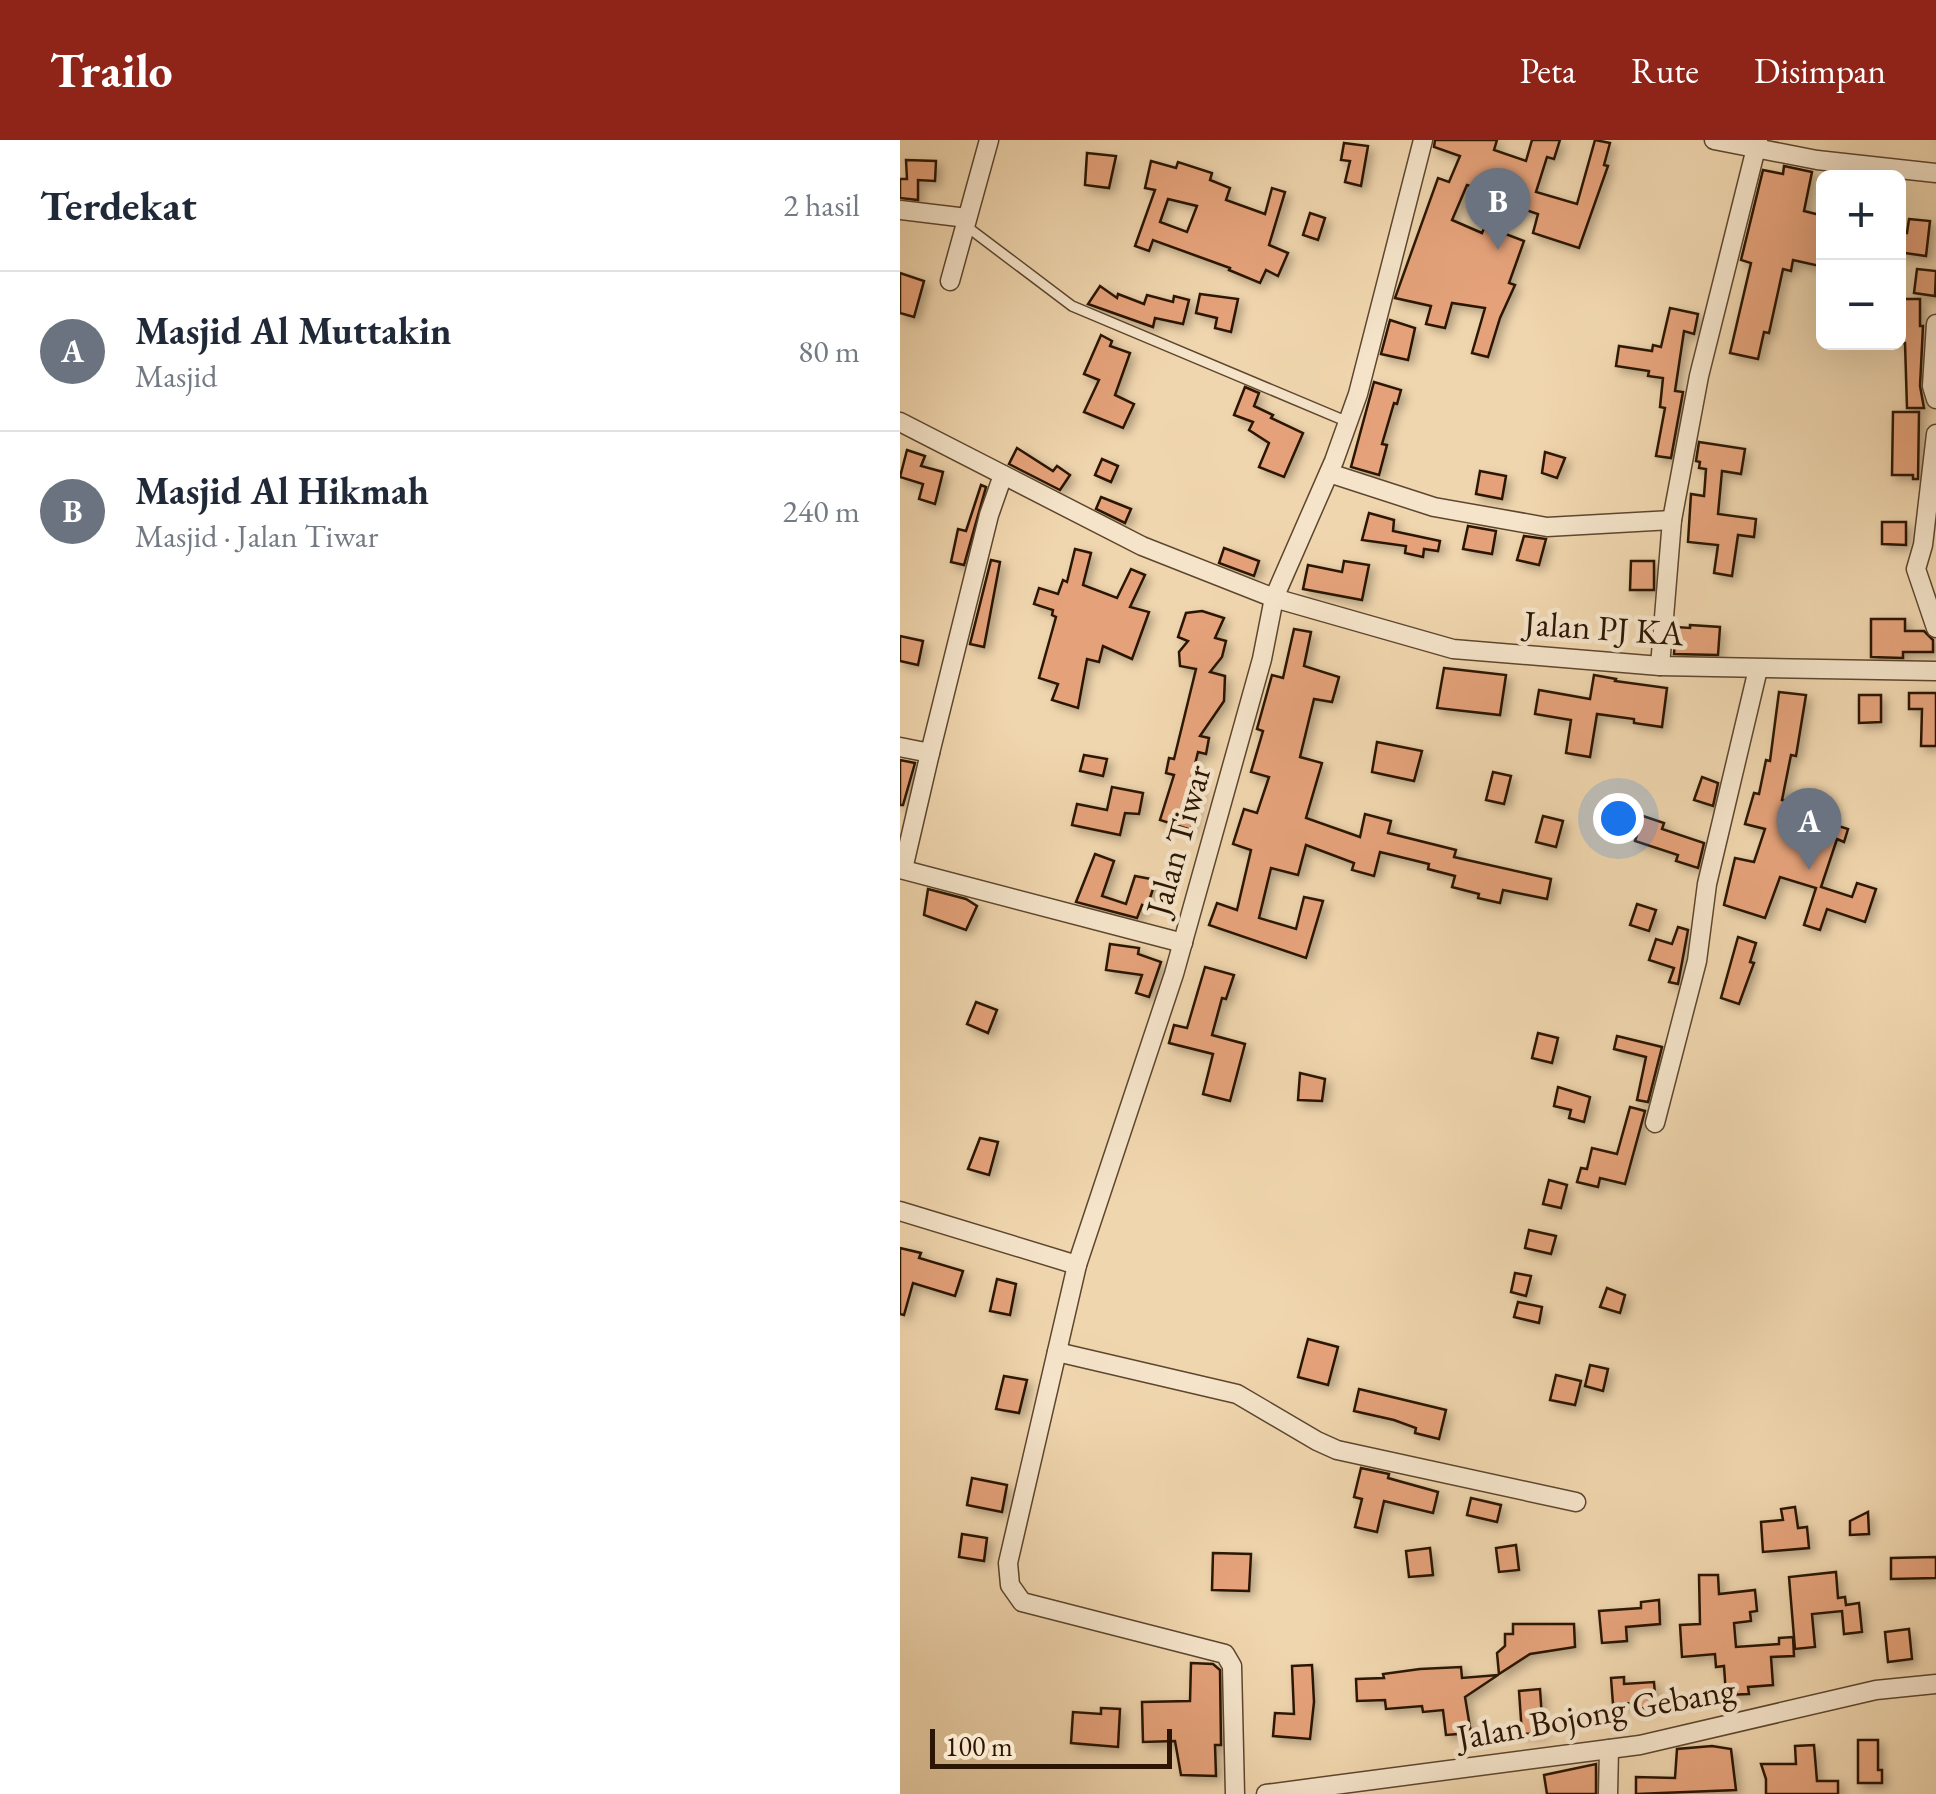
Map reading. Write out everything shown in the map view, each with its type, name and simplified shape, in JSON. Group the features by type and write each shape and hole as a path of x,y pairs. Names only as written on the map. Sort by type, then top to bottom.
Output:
{"street":[{"path":"950,280 990,140"},
{"name":"Jalan Tiwar","path":"1235,1794 1232,1666 1225,1654 1022,1602 1010,1584 1008,1562 1077,1265 1183,943 1262,659 1274,598 1348,422 1423,140"},
{"path":"1714,140 1756,144 1816,160 1936,173"},
{"path":"1660,666 1672,520 1699,376 1756,144"},
{"path":"900,210 966,222"},
{"path":"1936,324 1932,386 1936,398"},
{"name":"Jalan PJ KA","path":"900,422 1142,546 1274,598 1453,649 1660,666 1936,671"},
{"path":"1936,434 1934,476 1916,570 1936,628"},
{"path":"1329,472 1422,504 1548,527 1672,520"},
{"path":"1004,475 989,515 901,869 1183,943"},
{"path":"1655,1123 1697,960 1707,884 1758,669"},
{"path":"900,747 930,754"},
{"path":"900,1211 1077,1265"},
{"path":"1057,1352 1237,1394 1337,1450 1576,1502"},
{"name":"Jalan Bojong Gebang","path":"1266,1794 1609,1750 1876,1690 1936,1684"},
{"path":"1608,1794 1609,1750"}],"lane":[{"path":"966,222 1072,306 1348,422"}],"building":[{"path":"1435,140 1497,140 1494,150 1526,161 1532,140 1560,140 1554,159 1547,157 1536,192 1577,204 1595,140 1610,143 1604,165 1608,166 1579,248 1533,233 1538,214 1511,205 1513,199 1467,185 1452,220 1482,233 1485,226 1524,241 1509,283 1515,285 1488,357 1472,353 1485,308 1452,303 1445,328 1426,324 1431,306 1395,298 1438,178 1449,182 1460,156 1434,147"},
{"path":"1344,143 1368,146 1361,186 1345,182 1350,161 1341,160"},
{"path":"1087,153 1116,156 1109,188 1085,185"},
{"path":"906,160 936,161 935,181 918,180 918,200 900,198 900,179 907,179"},
{"path":"1151,161 1176,168 1178,162 1212,173 1210,180 1230,188 1226,200 1265,214 1272,188 1285,192 1269,245 1288,253 1278,276 1266,270 1260,283 1153,240 1149,251 1135,246 1155,190 1145,188","holes":["1168,199 1197,206 1187,232 1160,222"]},
{"path":"1784,166 1812,172 1804,211 1816,214 1816,265 1793,260 1791,271 1783,269 1769,333 1764,332 1758,359 1730,353 1751,263 1741,260 1763,170 1783,174"},
{"path":"1310,213 1325,218 1318,240 1303,235"},
{"path":"1909,219 1930,221 1926,256 1906,253"},
{"path":"1917,269 1936,271 1935,296 1914,293"},
{"path":"900,273 924,281 914,317 900,313"},
{"path":"1100,286 1117,298 1118,294 1144,304 1147,295 1173,302 1174,296 1189,300 1183,324 1155,318 1153,327 1088,304"},
{"path":"1200,294 1238,299 1231,332 1215,328 1217,318 1196,313"},
{"path":"1906,299 1920,299 1920,386 1924,408 1907,408"},
{"path":"1670,308 1698,314 1694,334 1684,331 1675,391 1683,392 1671,458 1656,456 1665,408 1660,407 1663,378 1648,376 1649,371 1616,366 1619,346 1652,351 1653,345 1661,347"},
{"path":"1390,320 1415,328 1408,360 1381,354"},
{"path":"1101,335 1112,341 1110,346 1130,353 1115,395 1134,404 1123,428 1084,412 1099,380 1084,374"},
{"path":"1374,382 1401,390 1382,444 1387,445 1379,475 1351,467"},
{"path":"1245,387 1259,393 1254,406 1303,433 1284,477 1259,467 1269,443 1249,430 1253,422 1234,415"},
{"path":"1893,412 1919,412 1918,479 1913,479 1913,475 1892,475"},
{"path":"1699,442 1745,449 1741,474 1722,471 1718,514 1756,519 1754,537 1738,535 1732,576 1714,573 1718,545 1688,542 1691,494 1704,496 1706,469 1699,468 1700,462 1696,461"},
{"path":"1017,448 1053,471 1057,466 1070,475 1060,490 1009,464"},
{"path":"907,450 925,456 921,466 943,472 935,504 919,499 923,484 900,477"},
{"path":"1545,452 1565,458 1557,478 1542,473"},
{"path":"1102,459 1118,466 1111,482 1095,475"},
{"path":"1480,471 1506,476 1502,499 1476,494"},
{"path":"981,485 986,487 964,565 951,562 958,529 966,531"},
{"path":"1101,497 1131,509 1125,523 1096,509"},
{"path":"1369,513 1394,520 1393,531 1440,541 1438,551 1424,549 1423,557 1405,553 1406,546 1362,540"},
{"path":"1882,522 1906,522 1906,545 1882,544"},
{"path":"1468,526 1496,531 1492,554 1463,549"},
{"path":"1524,536 1546,539 1539,565 1517,560"},
{"path":"1224,548 1259,561 1254,576 1219,563"},
{"path":"1075,549 1091,553 1083,585 1117,598 1131,569 1145,575 1130,607 1149,612 1132,659 1103,646 1099,662 1087,659 1078,708 1052,700 1058,684 1039,678 1056,617 1053,610 1034,604 1039,588 1058,594 1063,580 1067,582"},
{"path":"991,560 1000,562 984,647 970,644"},
{"path":"1344,561 1369,565 1362,600 1303,589 1308,565 1342,572"},
{"path":"1631,561 1654,561 1654,590 1630,590"},
{"path":"1202,611 1224,618 1215,638 1226,641 1222,657 1210,672 1225,676 1224,701 1200,736 1209,738 1206,754 1198,752 1190,784 1201,786 1191,830 1160,820 1174,775 1166,773 1169,758 1174,759 1196,669 1180,666 1179,652 1188,641 1178,637 1186,613"},
{"path":"1871,619 1905,619 1905,631 1924,631 1933,640 1933,652 1903,652 1903,658 1871,657"},
{"path":"1676,627 1720,627 1718,655 1674,654"},
{"path":"1294,629 1311,632 1304,666 1339,677 1332,702 1314,699 1300,757 1322,763 1306,818 1360,837 1365,814 1391,821 1388,833 1456,850 1454,857 1551,879 1547,899 1503,890 1500,903 1478,898 1479,894 1452,887 1455,876 1428,869 1429,864 1380,852 1374,876 1352,870 1354,863 1306,845 1298,875 1271,868 1259,918 1296,929 1304,897 1323,901 1306,958 1209,925 1217,903 1237,910 1251,850 1233,844 1244,809 1257,813 1269,777 1251,772 1263,731 1257,729 1272,675 1283,678"},
{"path":"900,636 923,641 918,665 900,661"},
{"path":"1444,668 1506,675 1500,715 1437,708"},
{"path":"1594,675 1667,688 1662,727 1597,714 1590,757 1566,753 1571,720 1535,714 1539,690 1590,699"},
{"path":"1779,692 1806,695 1796,756 1791,755 1782,800 1800,805 1798,813 1848,829 1844,842 1837,839 1821,887 1852,897 1857,883 1876,889 1865,922 1827,909 1820,930 1804,925 1816,888 1780,877 1765,918 1724,905 1735,858 1754,862 1765,829 1745,824 1754,793 1759,794 1766,760 1770,761"},
{"path":"1909,693 1936,693 1936,746 1921,746 1922,709 1909,709"},
{"path":"1859,695 1881,695 1881,722 1859,723"},
{"path":"1377,742 1422,751 1414,781 1372,772"},
{"path":"1084,755 1107,759 1103,776 1080,771"},
{"path":"900,760 915,763 903,805 900,805"},
{"path":"1493,772 1511,776 1504,804 1486,800"},
{"path":"1702,777 1718,783 1713,806 1694,800"},
{"path":"1112,787 1143,793 1139,814 1125,813 1120,835 1072,825 1077,804 1107,810"},
{"path":"1543,816 1563,821 1556,847 1536,842"},
{"path":"1643,816 1664,823 1662,829 1704,843 1698,868 1676,861 1678,855 1635,841"},
{"path":"1095,854 1114,861 1102,896 1126,904 1135,876 1156,880 1147,907 1142,905 1137,918 1076,902"},
{"path":"928,889 966,899 977,906 966,930 924,915"},
{"path":"1637,904 1656,910 1649,931 1630,925"},
{"path":"1678,927 1688,930 1678,984 1669,982 1674,968 1649,960 1656,939 1672,944"},
{"path":"1738,937 1756,943 1750,962 1754,963 1739,1004 1721,998"},
{"path":"1110,944 1139,948 1138,954 1161,962 1149,997 1136,993 1142,975 1106,970"},
{"path":"1205,967 1234,975 1226,999 1222,998 1212,1035 1245,1044 1230,1101 1203,1094 1213,1054 1169,1043 1174,1025 1187,1028"},
{"path":"976,1002 997,1010 988,1033 967,1024"},
{"path":"1538,1033 1558,1038 1552,1063 1532,1058"},
{"path":"1617,1036 1662,1047 1648,1102 1637,1100 1646,1057 1614,1049"},
{"path":"1300,1073 1325,1079 1322,1101 1298,1100"},
{"path":"1558,1087 1590,1097 1584,1122 1569,1118 1571,1110 1554,1106"},
{"path":"1630,1107 1645,1111 1625,1184 1600,1178 1598,1187 1577,1182 1581,1168 1587,1169 1592,1148 1617,1154"},
{"path":"980,1138 998,1142 989,1175 968,1169"},
{"path":"1549,1180 1567,1185 1561,1208 1543,1204"},
{"path":"1529,1230 1556,1236 1551,1254 1525,1248"},
{"path":"900,1248 963,1271 955,1296 913,1283 904,1315 900,1314"},
{"path":"1515,1273 1531,1276 1526,1296 1511,1292"},
{"path":"997,1279 1016,1284 1010,1315 990,1311"},
{"path":"1607,1288 1625,1295 1620,1313 1600,1307"},
{"path":"1518,1302 1542,1307 1539,1323 1514,1317"},
{"path":"1308,1339 1338,1347 1328,1385 1298,1377"},
{"path":"1590,1365 1608,1369 1603,1391 1585,1386"},
{"path":"1556,1375 1581,1381 1575,1405 1550,1400"},
{"path":"1004,1376 1027,1380 1019,1413 996,1409"},
{"path":"1359,1389 1446,1410 1439,1439 1415,1433 1416,1428 1394,1420 1354,1411"},
{"path":"1361,1468 1438,1492 1433,1513 1384,1501 1377,1532 1355,1527 1362,1499 1354,1497"},
{"path":"972,1478 1007,1485 1002,1512 967,1505"},
{"path":"1471,1498 1501,1505 1497,1522 1467,1515"},
{"path":"1795,1507 1798,1528 1807,1527 1809,1548 1763,1552 1761,1522 1783,1520 1781,1509"},
{"path":"1868,1512 1869,1534 1850,1535 1850,1521"},
{"path":"962,1534 987,1538 984,1561 959,1557"},
{"path":"1516,1545 1519,1570 1499,1572 1496,1548"},
{"path":"1430,1548 1433,1575 1409,1577 1406,1551"},
{"path":"1213,1553 1251,1554 1249,1591 1212,1590"},
{"path":"1936,1557 1936,1578 1891,1579 1891,1558"},
{"path":"1836,1572 1838,1598 1845,1597 1846,1605 1859,1603 1862,1632 1844,1634 1842,1611 1812,1614 1815,1647 1795,1649 1789,1577"},
{"path":"1699,1575 1718,1575 1719,1594 1755,1590 1757,1611 1750,1612 1751,1621 1734,1623 1736,1647 1779,1644 1779,1638 1793,1637 1794,1656 1771,1657 1773,1685 1748,1687 1749,1694 1726,1695 1724,1666 1716,1667 1715,1654 1682,1657 1680,1625 1700,1624"},
{"path":"1659,1600 1660,1624 1626,1627 1627,1641 1602,1643 1599,1611 1641,1608 1641,1602"},
{"path":"1513,1624 1574,1624 1575,1647 1530,1654 1499,1674 1497,1653 1505,1646 1505,1634 1513,1634"},
{"path":"1909,1629 1912,1659 1888,1662 1885,1632"},
{"path":"1191,1663 1213,1664 1220,1670 1221,1745 1215,1745 1216,1776 1181,1775 1175,1741 1143,1742 1142,1702 1190,1701"},
{"path":"1312,1665 1310,1739 1273,1736 1275,1713 1294,1714 1292,1666"},
{"path":"1461,1667 1462,1678 1498,1675 1465,1697 1471,1733 1446,1735 1443,1710 1423,1712 1422,1706 1386,1709 1385,1700 1357,1701 1356,1679"},
{"path":"1624,1677 1624,1684 1654,1682 1656,1707 1635,1709 1635,1703 1613,1704 1611,1678"},
{"path":"1540,1689 1543,1733 1522,1734 1519,1691"},
{"path":"1101,1708 1120,1709 1118,1747 1071,1743 1073,1712 1101,1714"},
{"path":"1858,1740 1878,1740 1882,1783 1858,1783"},
{"path":"1814,1745 1817,1781 1838,1781 1838,1794 1766,1794 1761,1764 1796,1764 1795,1746"},
{"path":"1677,1749 1731,1749 1736,1790 1636,1794 1636,1777 1675,1778"},
{"path":"1596,1764 1596,1794 1547,1794 1544,1775"}],"place":[{"name":"Masjid Al Hikmah","path":"1498,250"},
{"name":"Masjid Al Muttakin","path":"1809,870"}]}
